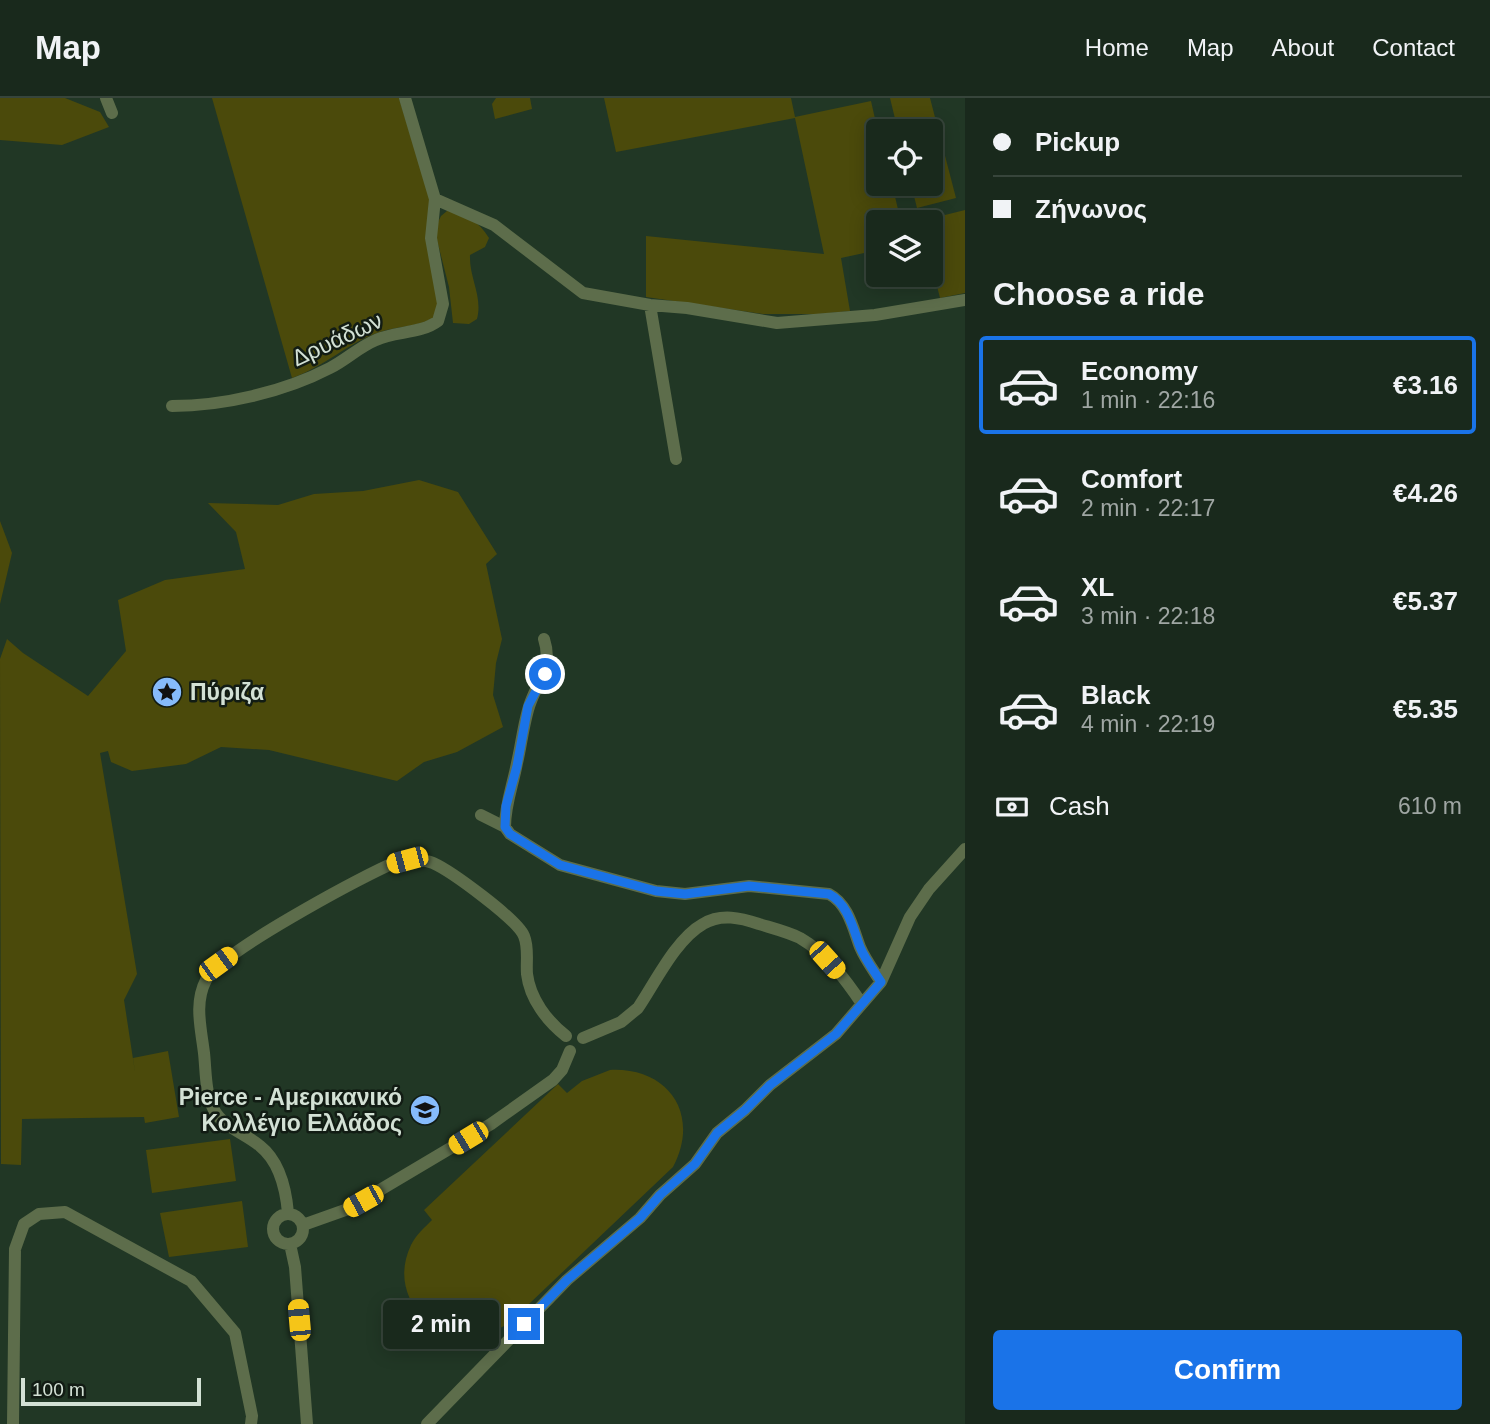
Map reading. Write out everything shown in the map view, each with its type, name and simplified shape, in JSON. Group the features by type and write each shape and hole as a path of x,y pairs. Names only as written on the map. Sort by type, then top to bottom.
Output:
{"street":[{"path":"106,98 111,113"},
{"path":"405,98 435,199 494,225 583,293 777,323 875,315 965,300"},
{"name":"Δρυάδων","path":"172,406 199,406 291,384 326,370 378,339 438,321 443,304 431,239 435,199"},
{"path":"650,305 676,459"},
{"path":"505,827 506,806 517,766 528,706 545,674 547,661 544,639"},
{"path":"481,815 505,827 510,834 560,865 656,891 685,894 749,886 829,894 838,899 846,911 861,949 881,982"},
{"path":"427,1424 567,1280 640,1218 660,1195 695,1164 717,1133 770,1085 836,1034 881,982 910,917 929,889 965,849"},
{"path":"288,1213 286,1196 271,1158 261,1146 221,1119 214,1110 209,1095 198,1008 210,972 233,954 391,864 407,860 431,862 497,907 519,927 527,945 527,974 531,992 554,1026 566,1036"},
{"path":"583,1038 628,1017 638,1008 686,937 702,924 716,918 742,918 800,938 848,982 862,1004"},
{"path":"566,1036 576,1032 583,1038"},
{"path":"566,1036 564,1046 570,1051"},
{"path":"570,1051 581,1049 583,1038"},
{"path":"303,1226 348,1209 491,1124 553,1080 562,1070 570,1051"},
{"path":"13,1424 15,1249 24,1224 39,1214 65,1212 191,1282 235,1333 250,1404 251,1424"},
{"path":"288,1213 298,1217 303,1226 302,1236 290,1244 276,1239 272,1230 279,1216 288,1213"},
{"path":"290,1244 295,1267 307,1424"}],"shaded area":[{"path":"0,98 65,98 100,112 109,127 62,145 0,140"},
{"path":"212,98 399,98 430,199 439,302 433,318 369,336 315,368 292,378"},
{"path":"496,98 530,98 532,109 495,119 492,104"},
{"path":"604,98 791,98 795,117 871,101 875,119 866,119 866,196 895,196 898,210 866,210 866,253 841,258 850,311 763,314 646,297 646,236 824,254 795,118 616,152"},
{"path":"890,98 930,98 935,119 895,119"},
{"path":"943,148 956,198 917,208 914,196 943,196"},
{"path":"965,210 965,293 940,298 937,287 943,287 943,216"},
{"path":"447,211 471,219 489,238 485,247 470,255 478,311 477,319 469,324 453,323 449,287 437,240 437,224"},
{"path":"419,480 458,492 497,554 486,564 502,639 496,663 493,695 503,727 457,752 424,762 397,781 269,750 221,747 186,764 132,771 111,762 108,751 100,753 137,974 124,1000 135,1072 133,1058 168,1051 179,1117 145,1123 144,1117 22,1119 21,1165 1,1164 0,659 7,639 23,653 88,696 126,651 118,600 165,580 245,569 236,532 208,503 278,505 314,494 363,491"},
{"path":"0,521 12,553 0,604"},
{"path":"610,1070 631,1071 648,1076 663,1085 674,1098 681,1112 683,1129 681,1147 673,1167 509,1323 487,1333 466,1335 445,1331 428,1321 414,1306 406,1288 405,1267 413,1241 432,1220 424,1210 558,1084 567,1093 582,1081"},
{"path":"230,1139 236,1181 152,1193 146,1150"},
{"path":"242,1201 248,1247 169,1257 160,1213"}],"place":[{"name":"Πύριζα","path":"167,692"},
{"name":"Pierce - Αμερικανικό Κολλέγιο Ελλάδος","path":"425,1110"}],"route":[{"path":"524,1324 567,1280 640,1218 660,1195 695,1164 717,1133 770,1085 836,1034 881,982 861,949 846,911 838,899 829,894 749,886 685,894 656,891 560,865 510,834 505,827 509,791 517,766 528,706 545,674"}]}
